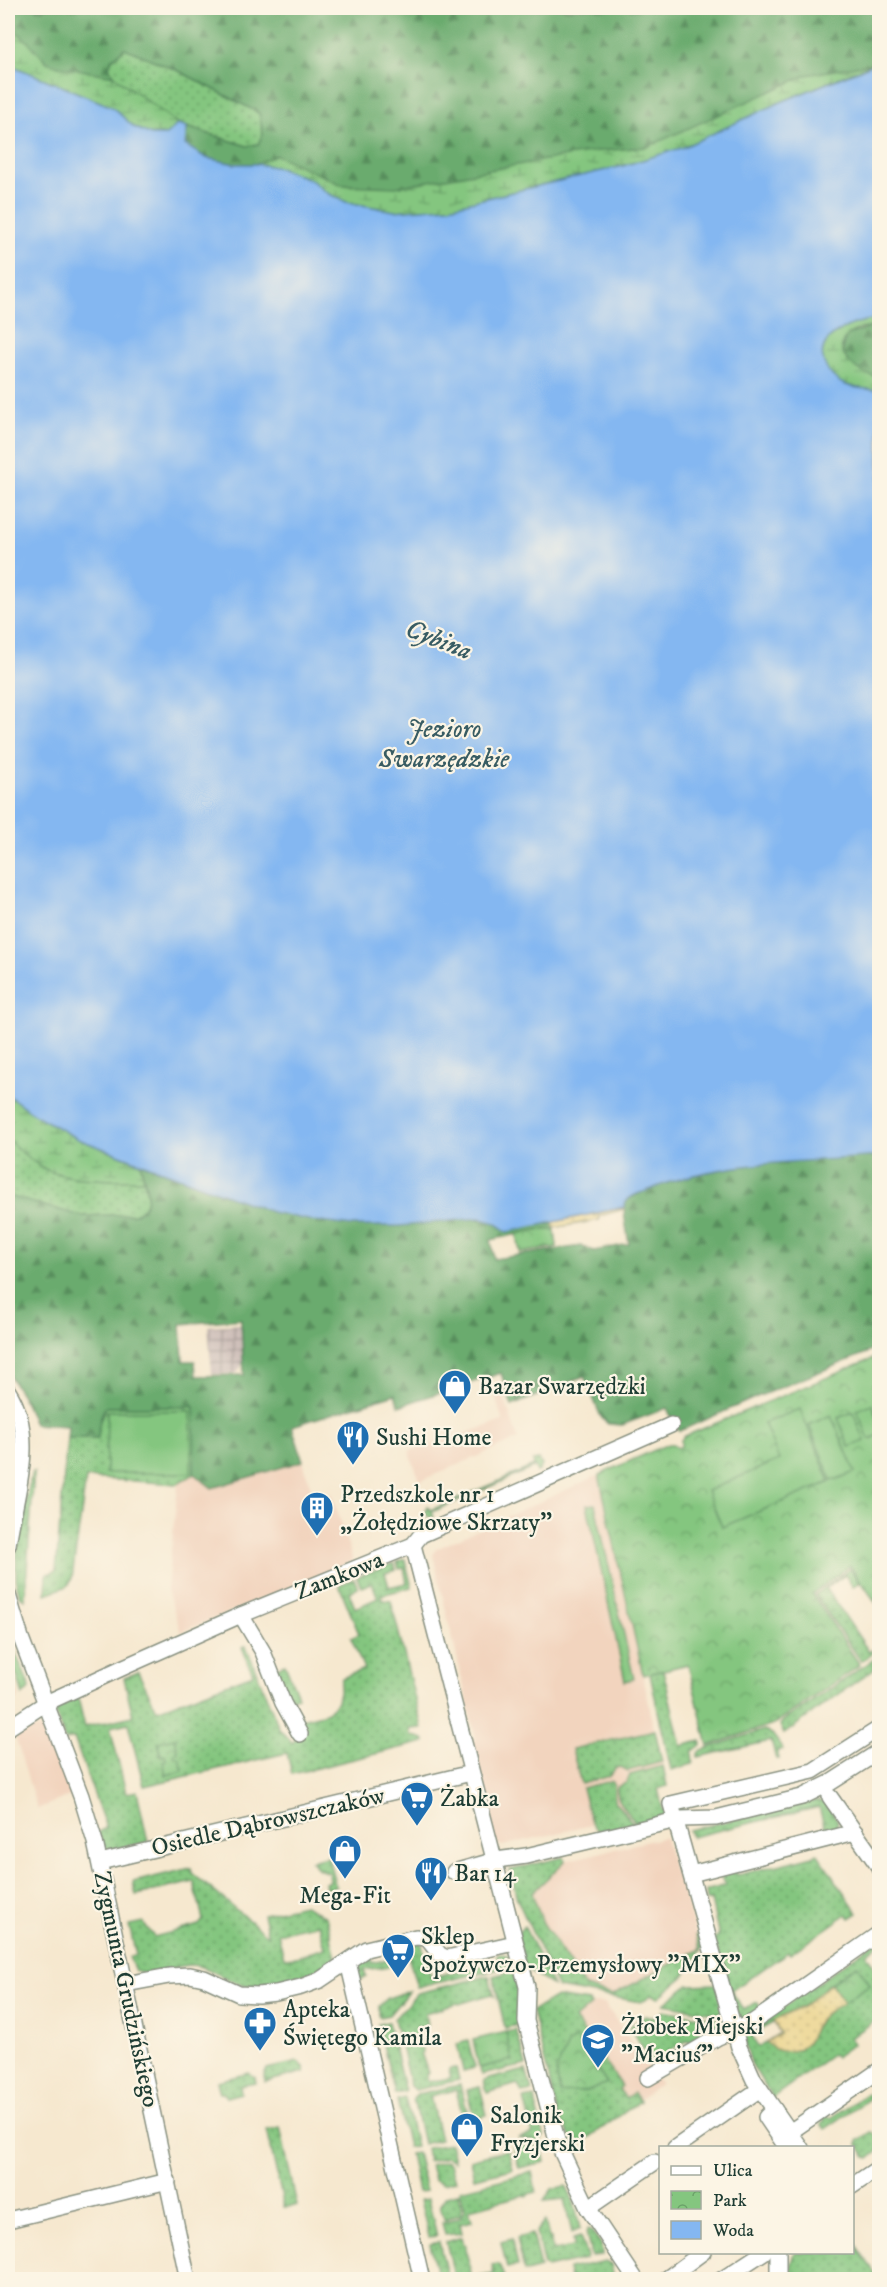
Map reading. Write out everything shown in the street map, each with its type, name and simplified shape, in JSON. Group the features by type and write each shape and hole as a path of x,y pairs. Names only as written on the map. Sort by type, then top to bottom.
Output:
{"street":[{"path":"8,1391 19,1415 23,1435 18,1487 8,1545"},
{"name":"Zamkowa","path":"8,1728 46,1703 241,1615 417,1540 671,1425"},
{"path":"417,1540 471,1773 496,1860 527,1991 526,2025 549,2114 562,2154 588,2208 636,2280"},
{"name":"Zygmunta Grudzińskiego","path":"8,1595 21,1638 81,1796 100,1862 188,2280"},
{"path":"241,1615 263,1652 283,1703 300,1734"},
{"path":"879,1728 813,1771 671,1804 744,2059 793,2144 879,2070"},
{"path":"454,1872 496,1860 526,1856 675,1821 716,1818 806,1796 830,1784 879,1751"},
{"name":"Osiedle Dąbrowszczaków","path":"100,1862 471,1773"},
{"path":"830,1797 879,1868"},
{"path":"691,1874 855,1832"},
{"path":"648,2078 718,2037 757,2020 879,1932"},
{"path":"126,1984 169,1976 195,1975 239,1994 258,1995 309,1984 327,1976 366,1949 419,1936 429,1939 440,1955 447,1958 515,1943"},
{"path":"348,1962 422,2280"},
{"path":"678,2146 760,2089"},
{"path":"588,2208 657,2160"},
{"path":"854,2185 879,2167"},
{"path":"8,2220 168,2181"},
{"path":"665,2280 702,2254"},
{"path":"721,2280 762,2254"},
{"path":"778,2254 778,2280"}],"shaded area":[{"path":"241,1324 245,1360 237,1373 212,1374 208,1326"},
{"path":"501,1388 518,1439 420,1481 409,1451 503,1421 493,1391"},
{"path":"303,1461 314,1499 332,1494 353,1561 181,1632 167,1590 178,1484 194,1474 212,1487"},
{"path":"599,1475 667,1786 658,1788 663,1808 502,1846 494,1840 469,1741 476,1739 433,1555 436,1549"},
{"path":"8,1664 19,1697 8,1707"},
{"path":"34,1728 42,1729 47,1734 72,1795 37,1809 15,1736"},
{"path":"665,1837 674,1872 678,1872 700,1949 611,1995 585,1987 543,1923 531,1893 565,1861"},
{"name":"Żłobek Miejski \"Maciuś\"","path":"556,1997 589,2002 591,2005 605,2004 660,2084 576,2147 559,2118"}],"green space":[{"path":"8,8 879,8 879,62 807,75 647,147 590,152 396,187 342,185 276,155 257,164 235,164 206,158 185,145 187,127 247,146 258,144 263,134 259,113 181,72 125,48 111,60 109,67 114,76 57,66 47,62 21,35 8,28"},
{"path":"8,28 21,35 47,62 114,76 178,124 166,135 151,135 134,127 112,107 8,64"},
{"path":"125,48 181,72 259,113 263,134 258,144 247,146 187,127 144,101 122,83 109,67 111,60"},
{"path":"874,63 781,102 684,147 623,166 449,207 394,211 346,202 327,193 311,180 280,168 257,164 276,155 342,185 396,187 590,152 647,147 807,75"},
{"path":"879,319 879,327 859,329 848,335 843,342 842,349 849,362 856,368 871,376 879,377 879,390 854,387 840,382 826,367 822,356 829,338 848,326"},
{"path":"879,327 879,377 856,369 850,364 843,351 847,335"},
{"path":"8,1095 34,1114 78,1139 140,1163 144,1180 80,1178 55,1173 40,1166 8,1140"},
{"path":"8,1140 35,1163 55,1173 93,1179 144,1180 148,1199 146,1207 135,1214 92,1217 67,1214 8,1196"},
{"path":"879,1156 879,1348 680,1431 676,1428 667,1408 622,1425 608,1424 601,1417 584,1376 512,1406 501,1373 399,1406 395,1394 292,1426 303,1461 212,1488 194,1474 194,1407 106,1407 101,1418 98,1438 67,1438 68,1426 34,1424 22,1396 8,1373 8,1196 82,1216 135,1214 145,1205 147,1198 140,1163 272,1212 313,1221 353,1226 399,1226 470,1218 491,1221 507,1232 553,1222 555,1230 536,1230 491,1240 494,1259 581,1246 594,1251 629,1244 624,1214 626,1201 649,1189 690,1176 744,1166","holes":["241,1319 244,1375 196,1376 195,1361 183,1361 181,1324"]},
{"path":"536,1230 555,1230 557,1247 520,1253 517,1234"},
{"path":"879,1356 879,1607 850,1566 812,1594 860,1665 776,1723 708,1746 688,1664 643,1675 599,1475 668,1444 673,1444 678,1448 685,1436"},
{"path":"872,1404 879,1421 879,1435 869,1439 857,1410"},
{"path":"106,1407 195,1407 194,1474 178,1484 86,1478 72,1578 68,1586 46,1594 47,1575 56,1570 67,1438 98,1438 99,1423","holes":["107,1411 191,1411 107,1473"]},
{"path":"800,1409 830,1482 722,1527 707,1491 779,1460 764,1423"},
{"path":"8,1411 14,1443 8,1497"},
{"path":"107,1411 191,1411 191,1473 106,1473"},
{"path":"853,1412 865,1441 849,1447 838,1418"},
{"path":"831,1415 855,1472 832,1481 809,1425"},
{"path":"538,1460 542,1465 537,1472 535,1467 432,1512 434,1517 425,1514 428,1506 431,1510 534,1466 533,1461"},
{"path":"32,1472 34,1472 25,1599 20,1596 16,1569 19,1535"},
{"path":"595,1504 634,1679 625,1681 587,1505"},
{"path":"405,1559 412,1587 381,1595 382,1600 391,1601 422,1728 410,1729 411,1735 424,1739 425,1742 292,1774 287,1753 144,1786 128,1723 110,1727 126,1793 137,1791 148,1842 115,1849 105,1848 98,1832 106,1828 74,1738 65,1740 55,1712 57,1708 78,1698 85,1727 133,1716 124,1678 138,1672 157,1710 253,1674 242,1647 246,1646 280,1730 292,1743 304,1731 297,1720 322,1714 334,1706 342,1678 364,1669 351,1638 359,1634 339,1585 354,1579 358,1588 349,1592 355,1608 378,1598 372,1583 361,1587 357,1577 394,1563 396,1570 385,1573 389,1587 407,1583 404,1568 399,1569 397,1562"},
{"path":"850,1569 860,1582 853,1587 845,1575 826,1588 869,1652 879,1646 879,1649 861,1661 815,1595"},
{"path":"11,1643 28,1682 29,1689 23,1695 8,1648 8,1644"},
{"path":"876,1658 879,1665 784,1734 780,1725 783,1721"},
{"path":"285,1664 298,1696 287,1700 275,1668"},
{"path":"663,1670 681,1746 701,1741 701,1745 692,1752 693,1764 671,1770 650,1674"},
{"path":"655,1730 662,1762 628,1771 621,1767 616,1768 609,1776 581,1784 572,1749"},
{"path":"764,1730 773,1735 783,1749 777,1751 779,1759 776,1759 771,1741 698,1757 698,1753 702,1750"},
{"path":"175,1738 178,1752 174,1753 175,1758 179,1757 183,1771 166,1775 163,1761 166,1760 165,1755 161,1756 158,1742"},
{"path":"663,1766 667,1786 658,1789 663,1810 670,1809 672,1819 639,1826 621,1804 617,1787 626,1783 630,1775"},
{"path":"611,1781 614,1785 615,1802 636,1827 598,1831 591,1823 582,1788"},
{"path":"816,1801 826,1802 838,1821 836,1829 818,1838 816,1832 825,1829 819,1807 692,1837 689,1830"},
{"path":"817,1853 858,1913 850,1918 847,1914 790,1954 788,1952 731,1991 744,2010 757,2002 763,2011 739,2020 714,1938 719,1936 711,1900 706,1901 705,1891 726,1885 720,1874 732,1867 738,1875 813,1856"},
{"path":"328,1857 336,1887 326,1889 325,1883 330,1881 329,1873 319,1869 311,1861"},
{"path":"564,1857 565,1861 532,1893 543,1923 585,1987 612,1995 700,1949 696,1935 703,1933 706,1943 683,1977 659,1997 651,1995 641,2002 558,1988 517,1899 510,1870"},
{"path":"191,1868 192,1873 268,1936 263,1914 304,1905 326,1917 336,1957 316,1970 303,1975 260,1985 236,1983 208,1969 189,1965 148,1974 135,1971 129,1957 136,1955 129,1925 143,1922 154,1937 199,1925 203,1920 194,1882 136,1895 133,1882","holes":["319,1924 325,1948 296,1957 284,1958 278,1933"]},
{"path":"524,1926 553,1986 526,1969 517,1934"},
{"path":"879,1939 879,1944 866,1954 879,1974 879,2018 850,2038 853,2044 835,2057 833,2054 772,2098 751,2063 743,2037 750,2031 758,2047 766,2042 778,2050 799,2050 806,2043 822,2016 870,1984 857,1965 827,1985 802,2007 756,2032 754,2028"},
{"path":"421,1942 431,1977 486,1965 488,1972 417,1987 405,1945"},
{"path":"369,1953 372,1963 400,1956 402,1964 364,1970 366,1977 359,1980 356,1971 358,1960"},
{"path":"501,1953 509,1957 509,1966 491,1971 489,1964 498,1961 497,1955"},
{"path":"857,1965 870,1984 844,2002 831,1983"},
{"path":"513,1971 520,1998 521,2024 505,2028 493,1976"},
{"path":"489,1976 494,1996 492,1994 425,2013 427,2025 416,2028 418,2035 401,2039 399,2037 394,2019 418,1993"},
{"path":"717,1984 726,2015 664,2004 688,1985"},
{"path":"409,1991 389,2015 379,2017 379,2006 388,1998"},
{"name":"Żłobek Miejski \"Maciuś\"","path":"556,1997 589,2002 591,2005 575,2019 622,2086 619,2089 626,2099 634,2093 640,2101 576,2147 559,2118 532,2011"},
{"path":"663,2010 726,2022 722,2027 693,2045 688,2040 652,2062 629,2027 645,2016 653,2018 658,2016"},
{"path":"388,2022 405,2092 395,2094 378,2024"},
{"path":"516,2030 526,2065 482,2075 479,2068 512,2060 506,2032"},
{"path":"506,2032 512,2060 479,2068 473,2040"},
{"path":"576,2038 607,2083 589,2091 560,2093 556,2071 568,2045"},
{"path":"418,2040 428,2073 426,2074 428,2082 451,2078 449,2069 456,2068 459,2080 415,2090 410,2086 401,2046"},
{"path":"468,2041 475,2068 463,2071 457,2044"},
{"path":"298,2062 304,2067 305,2072 265,2082 264,2076 267,2069"},
{"path":"526,2070 532,2091 522,2093 518,2084 487,2093 484,2080"},
{"path":"249,2073 255,2077 256,2083 240,2086 241,2093 226,2097 224,2093 220,2093 217,2081"},
{"path":"460,2085 470,2122 466,2130 456,2090 430,2096 440,2140 423,2144 413,2099 417,2094"},
{"path":"480,2087 487,2115 474,2118 467,2090"},
{"path":"867,2093 870,2098 825,2129 821,2124 825,2121 819,2114 831,2118"},
{"path":"534,2097 544,2136 539,2142 519,2138 533,2134 524,2099"},
{"path":"405,2098 416,2146 408,2147 397,2100"},
{"path":"280,2127 297,2206 284,2207 267,2130"},
{"path":"871,2132 875,2133 879,2141 879,2151 870,2158 866,2157 858,2141"},
{"path":"450,2144 454,2161 447,2157 428,2161 426,2148"},
{"path":"513,2145 542,2148 545,2162 519,2168"},
{"path":"508,2150 513,2169 474,2178 470,2160"},
{"path":"417,2153 426,2191 418,2192 410,2154"},
{"path":"446,2161 450,2164 455,2181 443,2184 434,2179 430,2165"},
{"path":"532,2172 536,2192 528,2196 524,2195 469,2209 472,2221 460,2224 462,2233 445,2235 442,2222 460,2218 465,2210 460,2190"},
{"path":"566,2186 574,2202 580,2229 572,2233 564,2199 544,2201 552,2189"},
{"path":"458,2193 462,2211 460,2215 444,2219 440,2205 446,2196"},
{"path":"428,2199 437,2236 429,2237 420,2200"},
{"path":"545,2221 549,2238 551,2238 552,2251 574,2247 573,2239 580,2237 587,2257 547,2268 544,2266 536,2232"},
{"path":"588,2229 601,2244 602,2255 591,2256 586,2232"},
{"path":"532,2234 540,2268 527,2272 524,2271 517,2238"},
{"path":"462,2237 466,2245 472,2278 494,2274 492,2265 499,2264 504,2277 495,2280 455,2279 446,2242"},
{"path":"512,2239 518,2266 507,2268 501,2242"},
{"path":"439,2242 448,2279 438,2279 430,2244"},
{"path":"854,2242 879,2279 791,2279 795,2254 854,2254"},
{"path":"605,2261 611,2264 614,2279 604,2279 603,2276 570,2279 568,2269"}],"sand":[{"path":"624,1207 624,1209 599,1216 599,1220 554,1228 553,1222 594,1213 594,1216 597,1213"},
{"path":"831,1983 844,2002 822,2016 803,2046 792,2051 783,2051 766,2042 780,2033 773,2021 802,2007"}],"water":[{"name":"Jezioro Swarzędzkie","path":"879,62 879,319 848,326 838,332 829,338 822,356 828,370 840,382 854,387 879,390 879,1156 733,1167 676,1180 637,1194 627,1200 624,1207 507,1232 496,1223 479,1218 399,1226 353,1226 313,1221 272,1212 78,1139 34,1114 8,1095 8,64 112,107 134,127 151,135 166,135 178,124 187,127 185,145 206,158 235,164 257,164 280,168 311,180 327,193 346,202 394,211 449,207 623,166 684,147 781,102"}],"place":[{"name":"Bazar Swarzędzki","path":"455,1415"},
{"name":"Sushi Home","path":"353,1466"},
{"name":"Przedszkole nr 1 „Żołędziowe Skrzaty\"","path":"317,1537"},
{"name":"Żabka","path":"417,1827"},
{"name":"Mega-Fit","path":"345,1880"},
{"name":"Bar 14","path":"431,1902"},
{"name":"Sklep Spożywczo-Przemysłowy \"MIX\"","path":"398,1979"},
{"name":"Apteka Świętego Kamila","path":"260,2052"},
{"name":"Żłobek Miejski \"Maciuś\"","path":"598,2069"},
{"name":"Salonik Fryzjerski","path":"467,2158"}],"water label":[{"name":"Cybina","path":"439,639"}]}
